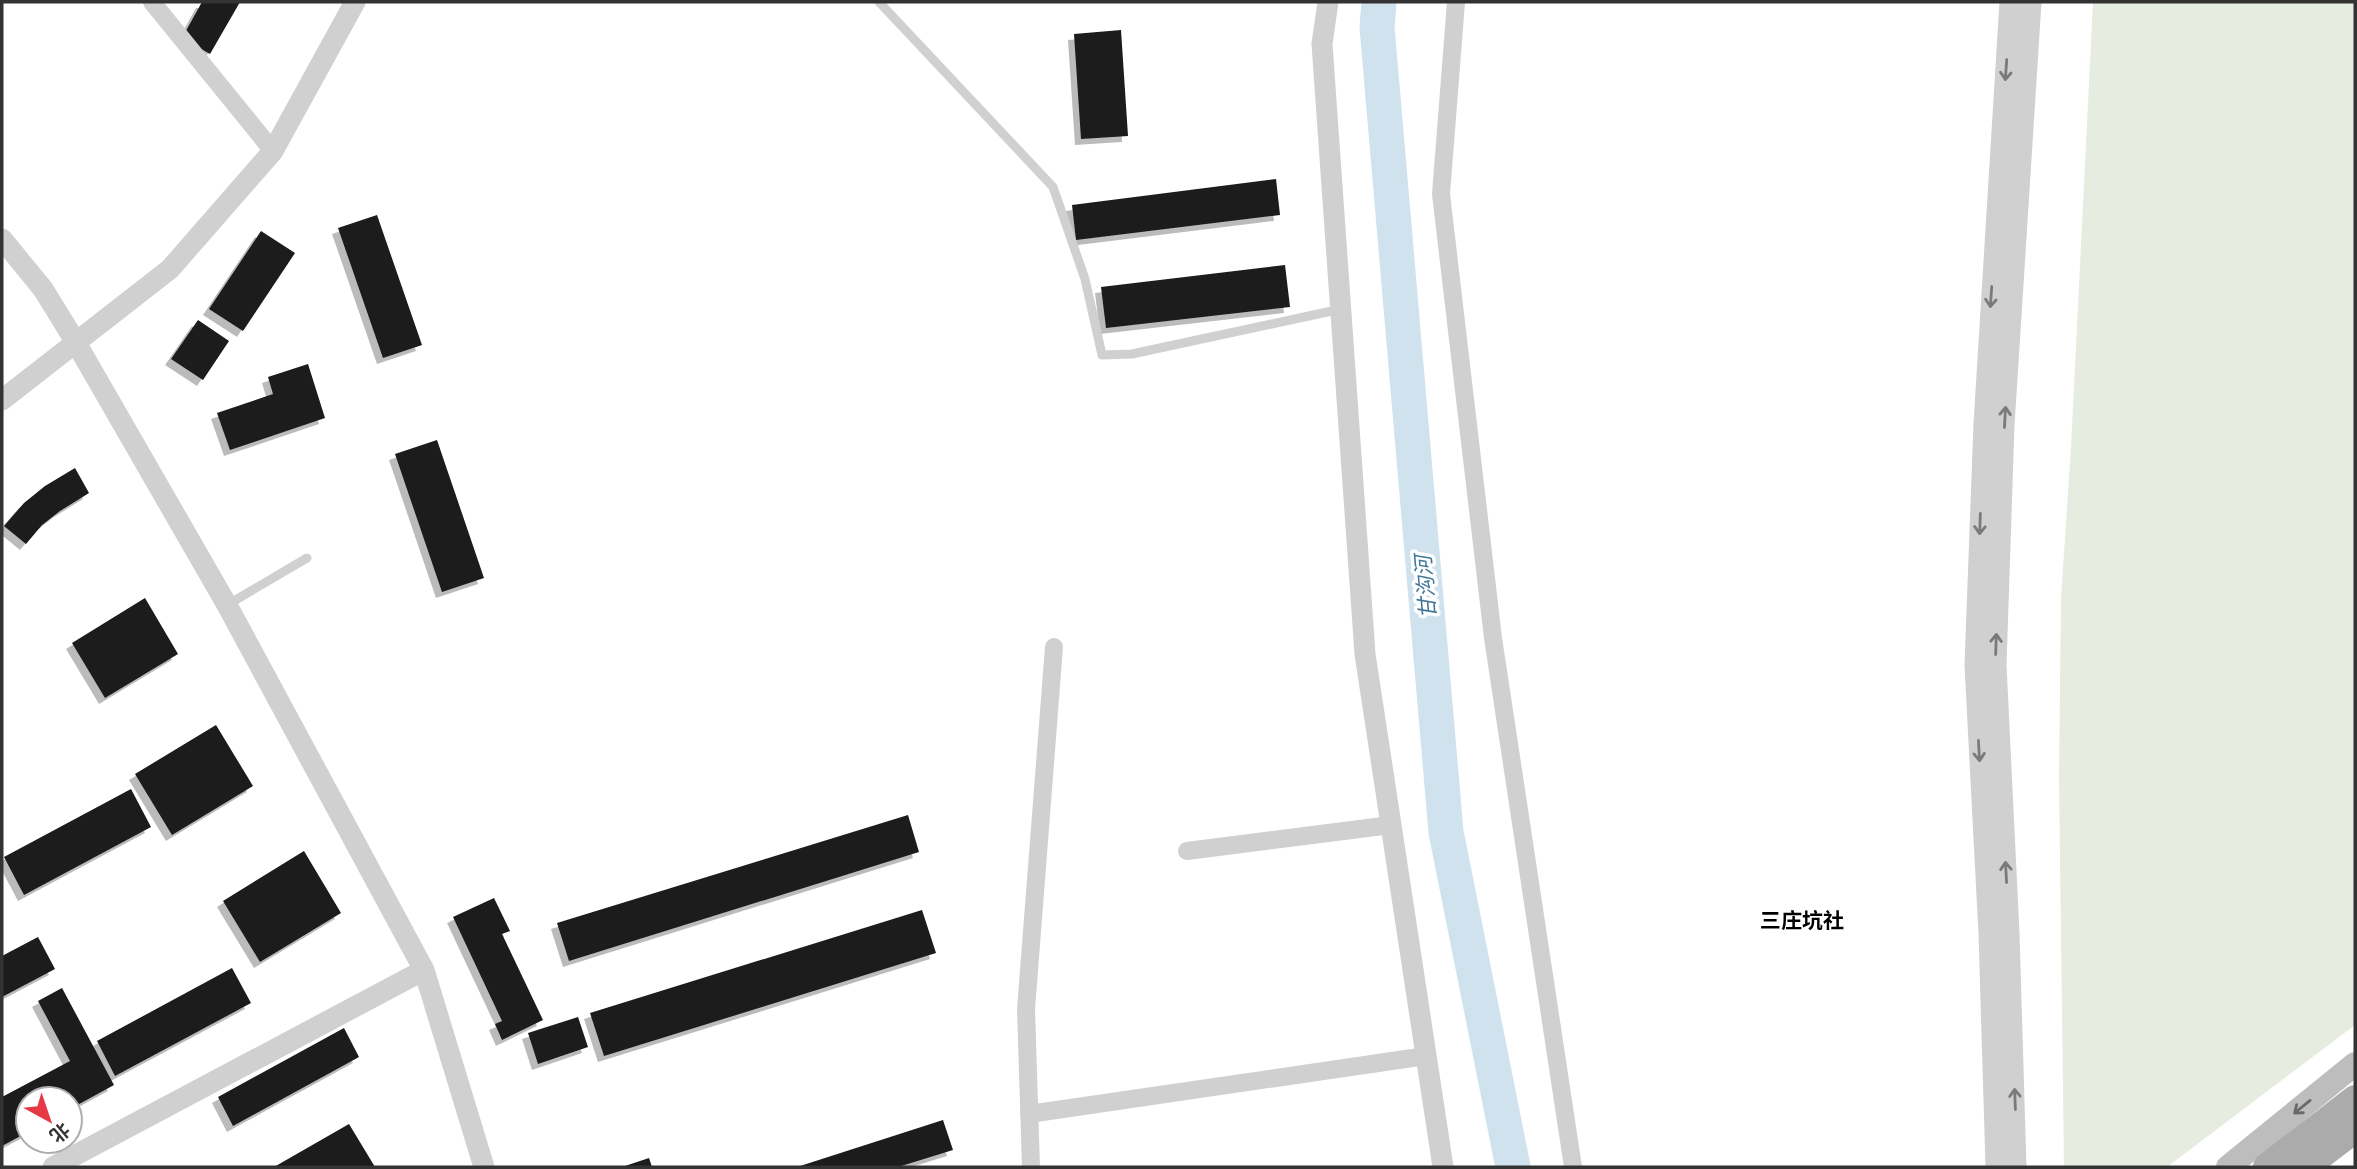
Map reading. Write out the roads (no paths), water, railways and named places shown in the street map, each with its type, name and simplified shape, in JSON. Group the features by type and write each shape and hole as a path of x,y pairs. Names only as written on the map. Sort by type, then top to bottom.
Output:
{"main road":[{"path":"2228,1167 2355,1064"},
{"path":"2267,1167 2355,1099"},
{"path":"2305,1167 2355,1129"}],"street":[{"path":"152,2 272,151"},
{"path":"2,400 170,269 272,151 355,2"},
{"path":"1328,2 1322,44 1365,654 1443,1167"},
{"path":"1457,2 1441,194 1493,638 1573,1167"},
{"path":"1996,1167 1989,934 1975,665 1984,411 2010,2"},
{"path":"2016,1167 2009,933 1996,665 2004,425 2031,2"},
{"path":"2,239 43,289 75,341 227,605 424,970 484,1167"},
{"path":"1031,1167 1026,1009 1054,647"},
{"path":"1186,851 1391,825"},
{"path":"52,1167 424,970"},
{"path":"1029,1114 1426,1056"}],"lane":[{"path":"878,2 1053,187 1085,279 1101,355 1132,354 1341,309"},
{"path":"227,605 307,558"}],"waterway":[{"name":"甘沟河","path":"1379,2 1377,27 1446,832 1513,1167"}],"district":[{"name":"三庄坑社","path":"1802,920"}]}
